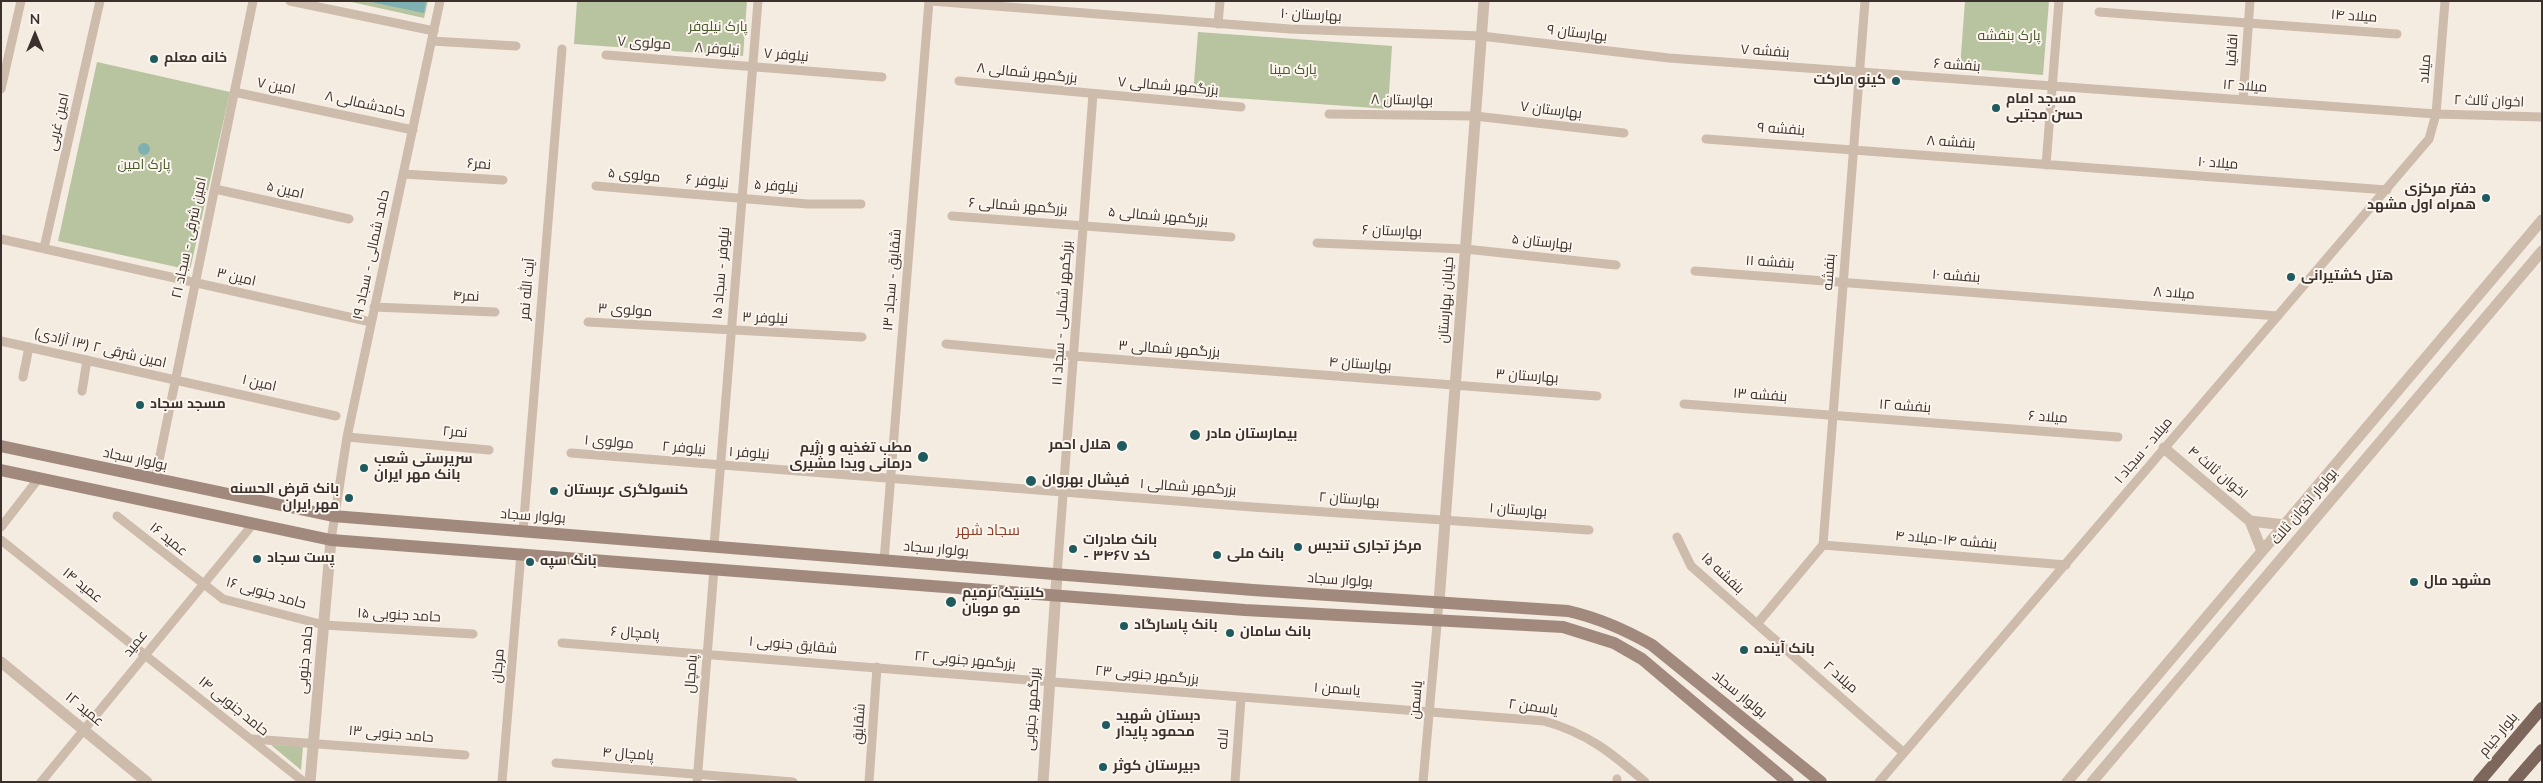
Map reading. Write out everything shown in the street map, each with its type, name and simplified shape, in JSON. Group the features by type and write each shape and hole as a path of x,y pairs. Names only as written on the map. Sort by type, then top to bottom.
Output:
{"main road":[{"name":"بولوار سجاد","path":"1,446 154,480 333,516 1253,590 1568,611 1595,617 1622,628 1652,644 1821,782"},
{"path":"1,470 331,540 521,553 1056,596 1563,628 1614,643 1642,659 1667,678 1788,782"},
{"name":"بلوار خیام","path":"2479,782 2542,708"},
{"path":"2514,782 2542,750"}],"street":[{"path":"1,89 21,1"},
{"name":"امین غربی","path":"44,248 100,1"},
{"name":"امین شرقی - سجاد ۲۱","path":"154,480 253,1"},
{"path":"290,1 433,36 516,46"},
{"name":"حامد شمالی - سجاد ۱۹","path":"331,540 333,516 347,437 440,1"},
{"name":"نیلوفر - سجاد ۱۵","path":"714,546 758,1"},
{"name":"بهارستان ۱۰","path":"930,1 1290,29 1481,36"},
{"name":"شقایق - سجاد ۱۳","path":"884,561 930,1"},
{"path":"1218,24 1220,1"},
{"name":"خیابان بهارستان","path":"1439,602 1484,1"},
{"name":"بنفشه","path":"1823,545 1865,1"},
{"path":"2046,165 2059,1"},
{"name":"اقاقیا","path":"2243,100 2250,1"},
{"name":"میلاد","path":"2429,139 2436,114 2445,1"},
{"name":"میلاد ۱۴","path":"2099,12 2397,34"},
{"name":"بهارستان ۹","path":"1481,36 1670,58"},
{"path":"1,39 12,41"},
{"name":"آیت الله نمر","path":"522,531 562,49"},
{"name":"مولوی ۷","path":"606,55 680,61"},
{"name":"بنفشه ۷","path":"1670,58 1859,72"},
{"name":"نیلوفر ۸","path":"680,61 753,67"},
{"name":"نیلوفر ۷","path":"753,67 882,77"},
{"name":"بنفشه ۶","path":"1859,72 2052,86"},
{"name":"بزرگمهر شمالی ۸","path":"959,81 1093,94"},
{"name":"میلاد ۱۲","path":"2052,86 2436,114"},
{"name":"امین ۷","path":"234,92 311,108"},
{"name":"بزرگمهر شمالی ۷","path":"1093,94 1241,106"},
{"name":"بزرگمهر شمالی - سجاد ۱۱","path":"1057,574 1093,94"},
{"name":"حامدشمالی ۸","path":"311,108 413,130"},
{"name":"بهارستان ۸","path":"1328,114 1475,116"},
{"name":"اخوان ثالث ۲","path":"2436,114 2542,117"},
{"name":"بهارستان ۷","path":"1475,116 1624,133"},
{"name":"بنفشه ۹","path":"1706,138 1853,150"},
{"name":"میلاد - سجاد ۱","path":"1878,782 2066,565 2429,139"},
{"name":"بنفشه ۸","path":"1853,150 2046,165"},
{"name":"میلاد ۱۰","path":"2046,165 2387,190"},
{"name":"نمر۶","path":"403,174 503,180"},
{"name":"مولوی ۵","path":"596,186 669,192"},
{"name":"امین ۵","path":"214,188 349,219"},
{"name":"نیلوفر ۶","path":"669,192 742,198"},
{"name":"نیلوفر ۵","path":"742,198 808,204 862,204"},
{"name":"بزرگمهر شمالی ۶","path":"952,216 1083,225"},
{"path":"2067,782 2542,220"},
{"name":"بزرگمهر شمالی ۵","path":"1083,225 1231,237"},
{"name":"امین ۳","path":"1,239 372,322"},
{"name":"بهارستان ۶","path":"1317,243 1465,249"},
{"name":"بهارستان ۵","path":"1465,249 1616,265"},
{"name":"بولوار اخوان ثالث","path":"2092,782 2542,251"},
{"name":"بنفشه ۱۱","path":"1695,271 1843,283"},
{"name":"بنفشه ۱۰","path":"1843,283 2067,300"},
{"name":"میلاد ۸","path":"2067,300 2278,316"},
{"name":"نمر۴","path":"374,307 496,312"},
{"name":"مولوی ۳","path":"588,322 731,332"},
{"name":"نیلوفر ۳","path":"731,332 862,337"},
{"name":"امین شرقی ۲ (۱۳ آزادی)","path":"1,340 175,380"},
{"name":"بزرگمهر شمالی ۳","path":"946,344 1263,371"},
{"path":"23,378 28,347"},
{"path":"82,391 87,360"},
{"name":"بهارستان ۴","path":"1263,371 1455,386"},
{"name":"امین ۱","path":"175,380 336,416"},
{"name":"بهارستان ۳","path":"1455,386 1597,396"},
{"name":"بنفشه ۱۳","path":"1684,404 1833,416"},
{"name":"بنفشه ۱۲","path":"1833,416 1976,426"},
{"name":"میلاد ۶","path":"1976,426 2118,437"},
{"name":"نمر۲","path":"347,437 489,450"},
{"name":"اخوان ثالث ۴","path":"2164,448 2250,521 2262,551"},
{"name":"مولوی ۱","path":"571,453 646,460"},
{"name":"نیلوفر ۲","path":"646,460 720,466"},
{"name":"نیلوفر ۱","path":"720,466 973,485"},
{"path":"1,527 39,478"},
{"name":"بزرگمهر شمالی ۱","path":"973,485 1252,507"},
{"name":"بهارستان ۲","path":"1252,507 1445,521"},
{"path":"2294,514 2309,526"},
{"name":"عمید ۱۶","path":"117,516 202,584"},
{"name":"بهارستان ۱","path":"1445,521 1588,530"},
{"path":"2250,521 2284,525"},
{"name":"عمید","path":"41,782 253,524"},
{"name":"بنفشه ۱۵","path":"1677,536 1691,566 1757,624"},
{"name":"عمید ۱۴","path":"1,540 145,654"},
{"name":"حامد جنوبی","path":"310,782 331,540"},
{"path":"1757,624 1823,545"},
{"name":"بنفشه ۱۴-میلاد ۴","path":"1823,545 2066,565"},
{"name":"مرجان","path":"502,782 521,553"},
{"name":"پامچال","path":"698,778 714,569"},
{"name":"بزرگمهر جنوبی","path":"1043,782 1057,574"},
{"name":"حامد جنوبی ۱۶","path":"202,584 223,599 324,625"},
{"name":"یاسمن","path":"1424,782 1439,602"},
{"name":"میلاد ۲","path":"1757,624 1904,753"},
{"name":"حامد جنوبی ۱۵","path":"324,625 473,634"},
{"name":"پامچال ۶","path":"562,643 707,653"},
{"name":"شقایق جنوبی ۱","path":"707,653 877,667"},
{"name":"حامد جنوبی ۱۴","path":"145,654 304,782"},
{"name":"عمید ۱۲","path":"1,662 147,782"},
{"name":"بزرگمهر جنوبی ۲۲","path":"877,667 1050,682"},
{"name":"شقایق","path":"869,782 877,667"},
{"name":"بزرگمهر جنوبی ۲۳","path":"1050,682 1241,698"},
{"name":"یاسمن ۱","path":"1241,698 1430,711"},
{"name":"لاله","path":"1235,782 1241,698"},
{"name":"یاسمن ۲","path":"1430,711 1544,721 1570,728 1594,741 1645,782"},
{"name":"حامد جنوبی ۱۳","path":"252,739 314,742 465,755"},
{"name":"پامچال ۴","path":"556,763 698,778 793,782"}],"green space":[{"path":"347,1 428,1 424,18"},
{"name":"پارک نیلوفر","path":"577,1 747,1 743,56 574,44"},
{"name":"پارک بنفشه","path":"1965,1 2049,1 2043,75 1960,68"},
{"name":"پارک مینا","path":"1198,32 1392,46 1388,109 1193,95"},
{"name":"پارک امین","path":"97,62 230,92 190,270 58,241"},
{"path":"271,745 303,746 301,770"}],"water":[{"path":"366,1 426,1 424,13"},
{"path":"142,143 146,143 150,149 146,155 142,155 138,151 138,147"}],"place":[{"name":"خانه معلم","path":"154,59"},
{"name":"کینو مارکت","path":"1896,81"},
{"name":"مسجد امام حسن مجتبی","path":"1996,108"},
{"name":"دفتر مرکزی همراه اول مشهد","path":"2486,198"},
{"name":"هتل کشتیرانی","path":"2291,277"},
{"name":"مسجد سجاد","path":"140,405"},
{"name":"بیمارستان مادر","path":"1195,435"},
{"name":"هلال احمر","path":"1122,446"},
{"name":"مطب تغذیه و رژیم درمانی ویدا مشیری","path":"923,457"},
{"name":"سرپرستی شعب بانک مهر ایران","path":"364,468"},
{"name":"فیشال بهروان","path":"1031,481"},
{"name":"کنسولگری عربستان","path":"554,491"},
{"name":"بانک قرض الحسنه مهر ایران","path":"349,498"},
{"name":"مرکز تجاری تندیس","path":"1298,547"},
{"name":"بانک صادرات - کد ۳۴۶۷","path":"1073,549"},
{"name":"بانک ملی","path":"1217,555"},
{"name":"پست سجاد","path":"257,559"},
{"name":"بانک سپه","path":"530,562"},
{"name":"مشهد مال","path":"2414,582"},
{"name":"کلینیک ترمیم مو موبان","path":"951,602"},
{"name":"بانک پاسارگاد","path":"1124,626"},
{"name":"بانک سامان","path":"1230,633"},
{"name":"بانک آینده","path":"1744,650"},
{"name":"دبستان شهید محمود پایدار","path":"1106,725"},
{"name":"دبیرستان کوثر","path":"1103,767"}],"district":[{"name":"سجاد شهر","path":"988,531"}]}
